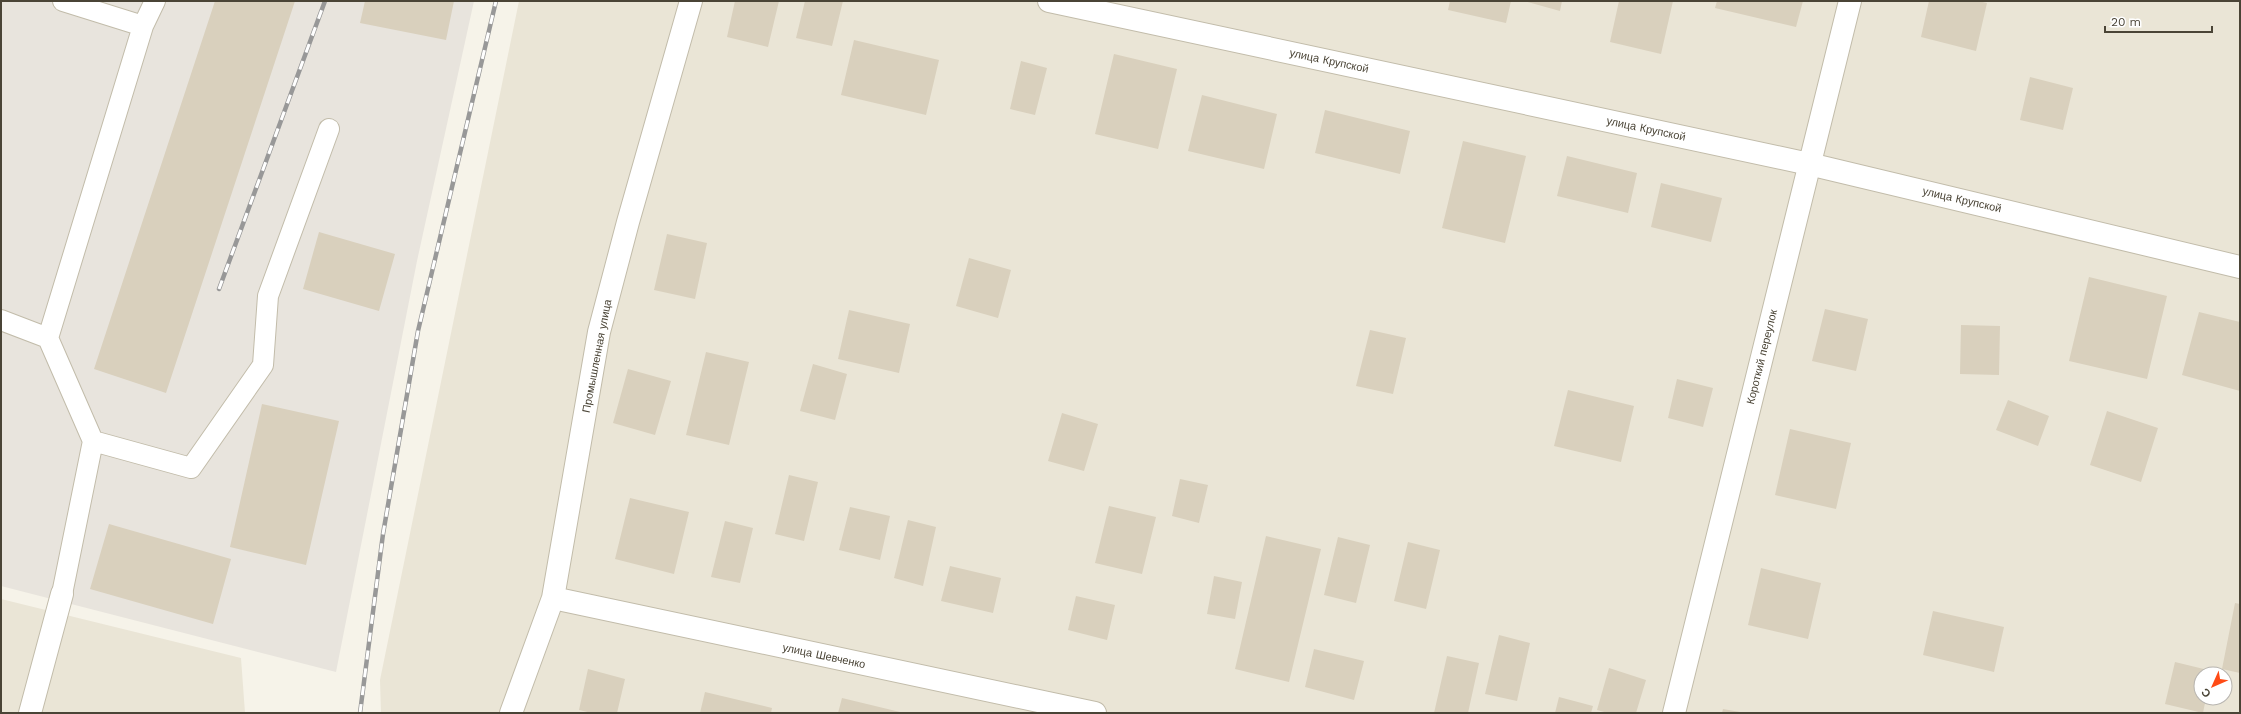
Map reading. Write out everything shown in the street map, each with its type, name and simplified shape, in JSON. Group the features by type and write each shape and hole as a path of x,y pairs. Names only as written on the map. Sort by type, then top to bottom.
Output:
{"street":[{"name":"Промышленная улица","path":"511,713 553,598 599,332 628,222 692,1"},
{"name":"улица Крупской","path":"1049,1 1809,164 2240,267"},
{"name":"Короткий переулок","path":"1674,713 1850,1"},
{"path":"30,713 62,594"},
{"name":"улица Шевченко","path":"553,598 1095,713"}],"lane":[{"path":"63,1 143,26"},
{"path":"62,594 93,441 48,338 143,26 155,1"},
{"path":"93,441 191,468 263,365 268,296 329,129"},
{"path":"1,320 48,338"}],"shaded area":[{"path":"1,1 474,1 417,261 336,672 1,586"},
{"path":"519,1 2240,1 2240,713 381,713 380,680"},
{"path":"1,599 241,658 245,713 1,713"}],"building":[{"path":"215,1 295,1 166,393 94,369"},
{"path":"365,1 454,1 446,40 360,23"},
{"path":"735,1 779,1 768,47 727,37"},
{"path":"805,1 843,1 832,46 796,38"},
{"path":"1450,1 1511,1 1506,23 1448,10"},
{"path":"1524,1 1562,1 1560,11"},
{"path":"1619,1 1673,1 1661,54 1610,42"},
{"path":"1717,1 1803,1 1796,27 1715,8"},
{"path":"1929,1 1978,1 1987,3 1976,51 1921,37"},
{"path":"854,40 939,60 926,115 841,95"},
{"path":"1114,54 1177,69 1158,149 1095,134"},
{"path":"1021,61 1047,68 1035,115 1010,109"},
{"path":"2030,77 2073,88 2063,130 2020,120"},
{"path":"1202,95 1277,114 1264,169 1188,151"},
{"path":"1325,110 1410,131 1400,174 1315,153"},
{"path":"1463,141 1526,156 1505,243 1442,228"},
{"path":"1567,156 1637,173 1628,213 1557,196"},
{"path":"1661,183 1722,198 1711,242 1651,227"},
{"path":"319,232 395,254 379,311 303,289"},
{"path":"667,234 707,243 695,299 654,290"},
{"path":"969,258 1011,270 998,318 956,306"},
{"path":"2089,277 2167,296 2147,379 2069,361"},
{"path":"1825,309 1868,319 1856,371 1812,361"},
{"path":"849,310 910,324 899,373 838,359"},
{"path":"2199,312 2240,322 2240,391 2182,375"},
{"path":"1961,325 2000,326 1999,375 1960,374"},
{"path":"1370,330 1406,338 1393,394 1356,386"},
{"path":"706,352 749,362 729,445 686,435"},
{"path":"813,364 847,374 835,420 800,411"},
{"path":"628,369 671,381 655,435 613,423"},
{"path":"1677,379 1713,388 1703,427 1668,418"},
{"path":"1568,390 1634,406 1621,462 1554,446"},
{"path":"2008,400 2049,416 2038,446 1996,430"},
{"path":"262,404 339,421 306,565 230,547"},
{"path":"2107,411 2158,428 2141,482 2090,465"},
{"path":"1062,413 1098,424 1084,471 1048,461"},
{"path":"1790,429 1851,443 1836,509 1775,495"},
{"path":"789,475 818,482 804,541 775,534"},
{"path":"1180,479 1208,485 1199,523 1172,516"},
{"path":"630,498 689,512 674,574 615,559"},
{"path":"1109,506 1156,517 1142,574 1095,563"},
{"path":"850,507 890,516 880,560 839,550"},
{"path":"908,520 936,527 923,586 894,578"},
{"path":"725,521 753,528 740,583 711,577"},
{"path":"109,524 231,559 213,624 90,589"},
{"path":"1266,536 1321,549 1289,682 1235,669"},
{"path":"1338,537 1370,545 1356,603 1324,595"},
{"path":"1408,542 1440,550 1426,609 1394,601"},
{"path":"950,566 1001,578 993,613 941,601"},
{"path":"1761,568 1821,583 1808,639 1748,625"},
{"path":"1214,576 1242,582 1235,619 1207,614"},
{"path":"1076,596 1115,605 1107,640 1068,630"},
{"path":"2235,603 2240,604 2240,673 2233,671 2233,666 2223,666"},
{"path":"1933,611 2004,627 1994,672 1923,655"},
{"path":"1499,635 1530,643 1517,701 1485,694"},
{"path":"1314,649 1364,661 1354,700 1305,687"},
{"path":"1447,656 1479,663 1468,713 1434,713"},
{"path":"2175,662 2193,666 2193,706 2204,706 2203,713 2165,704"},
{"path":"1609,668 1646,680 1636,713 1608,713 1597,710"},
{"path":"588,669 625,679 617,713 592,713 579,710"},
{"path":"705,692 772,708 771,713 700,713"},
{"path":"1559,697 1593,706 1591,713 1555,713"},
{"path":"842,698 900,712 900,713 838,713"},
{"path":"1723,709 1740,712 1740,713 1722,713"}],"railway":[{"path":"219,289 325,1"},
{"path":"360,713 383,534 418,331 496,1"}]}
